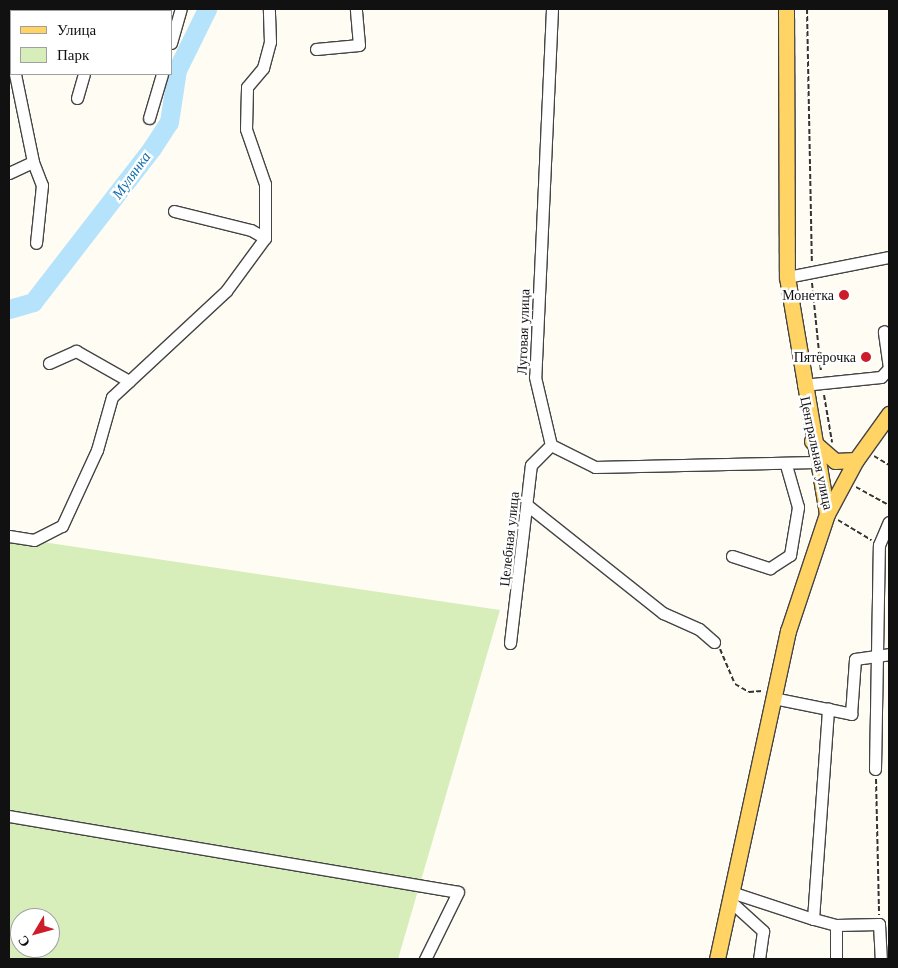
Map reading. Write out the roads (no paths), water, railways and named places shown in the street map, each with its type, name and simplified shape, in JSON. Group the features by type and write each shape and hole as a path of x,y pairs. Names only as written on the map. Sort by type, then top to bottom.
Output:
{"main road":[{"name":"Центральная улица","path":"786,9 787,277 812,441 827,514"},
{"path":"717,959 788,631 827,514 844,480 889,414"},
{"path":"812,441 835,461 860,455"}],"street":[{"path":"172,40 181,9"},
{"path":"9,536 34,540 62,526 97,450 112,397 226,291 266,238 265,184 246,129 247,87 264,68 270,42 268,9"},
{"path":"316,48 359,45 356,9"},
{"name":"Луговая улица","path":"551,445 535,377 552,9"},
{"path":"15,75 33,162 42,185 36,243"},
{"path":"77,98 84,75"},
{"path":"149,118 162,75"},
{"path":"9,173 33,162"},
{"path":"174,211 251,230 266,238"},
{"path":"787,277 889,257"},
{"path":"803,385 822,381 881,377 889,368 884,331"},
{"path":"49,363 76,351 129,381"},
{"path":"551,445 595,466 786,465 816,462"},
{"name":"Целебная улица","path":"510,643 531,465 551,445"},
{"path":"732,556 770,568 790,555 798,507 786,465"},
{"path":"527,505 663,613 699,629 714,642"},
{"path":"875,769 874,653 879,545 889,522"},
{"path":"773,698 850,714 854,660 874,653 889,654"},
{"path":"813,919 828,709"},
{"path":"9,816 458,892 426,959"},
{"path":"730,897 836,925 879,924 881,959"},
{"path":"730,897 764,931 759,959"},
{"path":"836,925 836,959"}],"waterway":[{"name":"Мулянка","path":"9,309 33,302 152,148 169,122 177,70 207,9"}],"place":[{"name":"Монетка","path":"844,295"},
{"name":"Пятёрочка","path":"866,357"}]}
